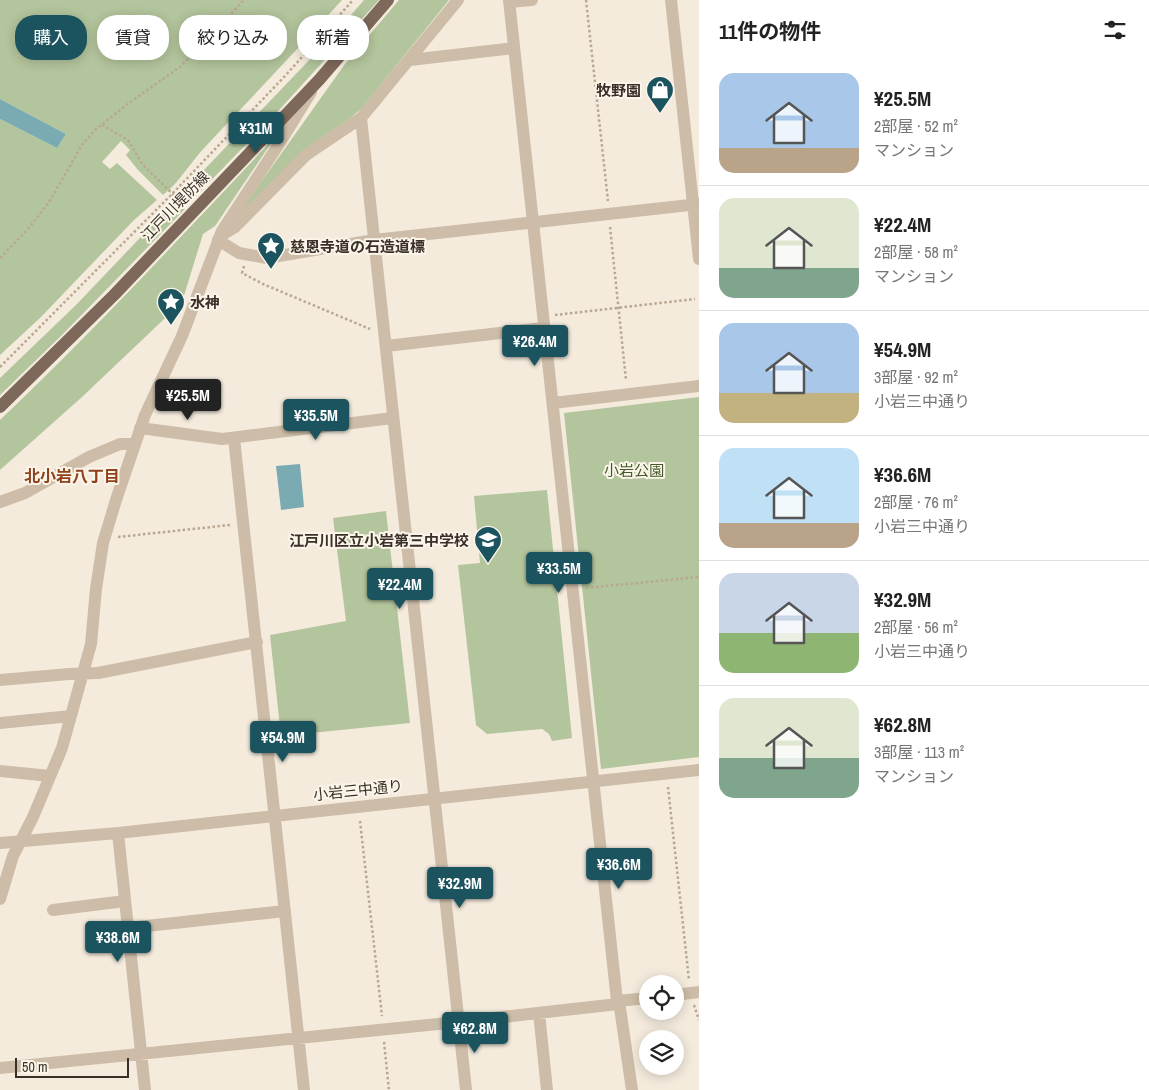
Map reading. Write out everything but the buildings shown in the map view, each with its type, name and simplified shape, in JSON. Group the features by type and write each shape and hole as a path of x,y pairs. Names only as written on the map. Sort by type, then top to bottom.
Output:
{"main road":[{"name":"江戸川堤防線","path":"0,407 114,295 319,80 388,0"}],"street":[{"path":"219,238 235,227 306,155 361,118 458,0"},
{"path":"532,0 509,1 618,1001 632,1090"},
{"path":"671,0 696,204 699,259"},
{"path":"410,60 514,48"},
{"path":"0,899 13,856 62,748 91,644 96,590 104,538 140,428 192,311 209,260 228,219 279,144 319,80"},
{"path":"361,118 466,1090"},
{"path":"219,238 239,252 267,258 374,240 696,204"},
{"path":"386,346 544,328"},
{"path":"553,403 699,386"},
{"path":"140,428 222,439 393,418"},
{"path":"234,438 304,1090"},
{"path":"0,502 25,493 89,456 120,444 135,444"},
{"path":"0,680 98,673 148,665 256,642"},
{"path":"0,722 71,716"},
{"name":"小岩三中通り","path":"0,843 118,833 699,770"},
{"path":"0,771 50,776"},
{"path":"118,833 144,1090"},
{"path":"53,910 125,901"},
{"path":"128,928 285,911"},
{"path":"0,1068 458,1022 618,1004 618,1001 639,999"},
{"path":"539,1013 547,1090"}],"path":[{"path":"0,258 44,208 82,145 102,125 129,103 180,67 244,0"},
{"path":"0,367 173,193 285,76 353,0"},
{"path":"586,0 628,394"},
{"path":"102,125 128,140 143,164 179,200"},
{"path":"244,264 242,274 376,331"},
{"path":"554,315 695,299"},
{"path":"104,538 244,524"},
{"path":"578,588 699,577"},
{"path":"667,774 699,1020"},
{"path":"358,806 389,1090"}],"green space":[{"path":"0,0 342,0 328,15 297,15 297,49 163,195 126,155 130,150 121,141 102,162 110,169 117,163 157,200 134,220 40,318 0,355 0,119 57,148 66,134 0,99"},
{"path":"364,0 379,0 365,15 351,15"},
{"path":"399,0 449,0 362,108 234,220 348,60 369,60 369,36"},
{"path":"309,60 325,60 271,119 188,204 179,196"},
{"path":"276,136 215,226 203,234 182,302 82,397 0,470 0,420 106,315"},
{"path":"176,200 185,209 63,334 0,395 0,378 77,304"},
{"name":"小岩公園","path":"699,397 699,757 601,769 564,413"},
{"path":"547,490 572,738 552,741 549,734 542,729 487,734 476,725 458,565 480,563 474,496"},
{"path":"386,511 410,723 281,736 270,635 346,621 333,518"}],"water":[{"path":"0,99 66,134 57,148 0,119"},
{"path":"300,464 304,507 281,510 276,466"}],"place":[{"name":"牧野園","path":"660,114"},
{"name":"慈恩寺道の石造道標","path":"271,270"},
{"name":"水神","path":"171,326"},
{"name":"江戸川区立小岩第三中学校","path":"488,564"}],"district":[{"name":"北小岩八丁目","path":"72,476"}]}
